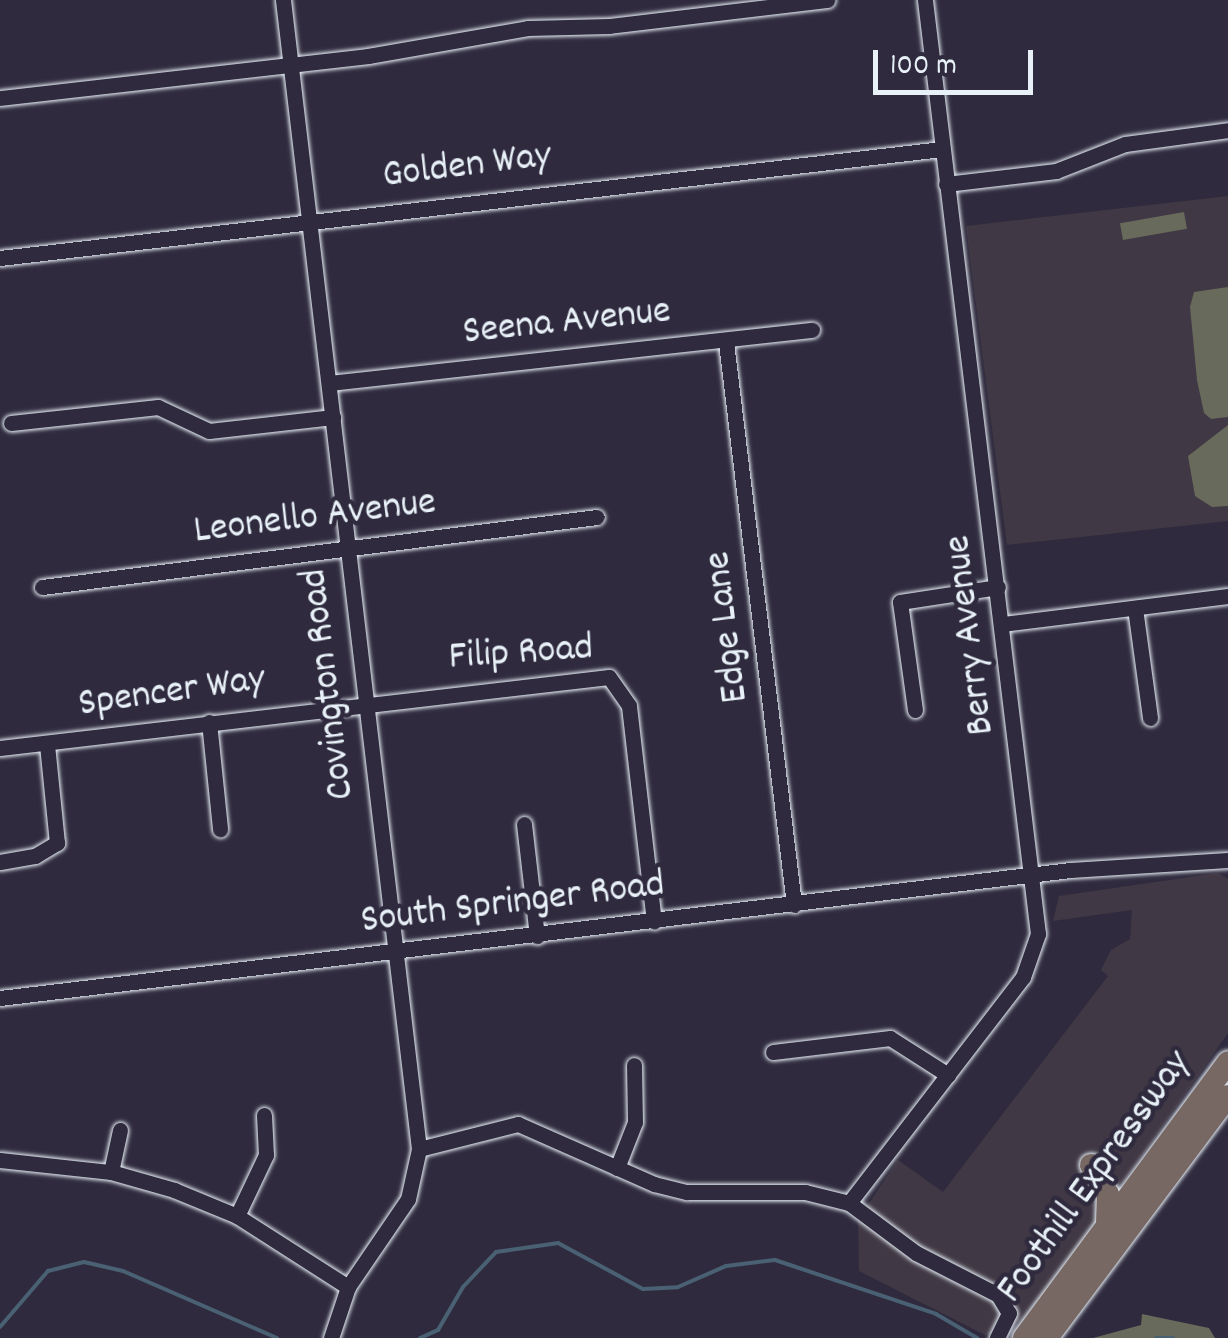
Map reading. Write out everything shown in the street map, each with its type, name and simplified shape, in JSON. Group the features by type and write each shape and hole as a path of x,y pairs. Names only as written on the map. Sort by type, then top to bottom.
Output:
{"highway":[{"name":"Foothill Expressway","path":"1024,1338 1228,1062"},
{"name":"Foothill Expressway","path":"1047,1338 1228,1096"},
{"path":"1106,1228 1108,1194 1091,1165 1120,1175 1151,1168"}],"street":[{"name":"Covington Road","path":"282,0 419,1150 408,1199 348,1287 331,1338"},
{"path":"0,98 368,56 459,36 827,0"},
{"name":"Berry Avenue","path":"849,1203 1024,977 1037,946 1031,854 925,0"},
{"path":"946,184 1056,171 1125,144 1228,130"},
{"name":"Golden Way","path":"0,258 942,149"},
{"name":"Seena Avenue","path":"330,383 812,330"},
{"name":"Edge Lane","path":"726,342 794,904"},
{"path":"11,423 158,407 210,431 333,417"},
{"name":"Leonello Avenue","path":"42,587 597,517"},
{"path":"915,710 900,602 998,587"},
{"path":"1003,624 1228,596"},
{"path":"1135,608 1150,718"},
{"name":"Filip Road","path":"365,702 601,677 618,684 629,706 654,922"},
{"name":"Spencer Way","path":"0,748 365,702"},
{"path":"209,722 220,829"},
{"path":"0,862 50,850 59,836 48,744"},
{"path":"524,824 537,936"},
{"path":"1205,858 1228,849"},
{"path":"1031,854 1070,870"},
{"name":"South Springer Road","path":"0,998 1070,870 1205,858 1228,860"},
{"path":"773,1052 890,1038 948,1075"},
{"path":"617,1168 636,1122 634,1065"},
{"path":"237,1216 266,1155 264,1115"},
{"path":"419,1150 518,1124 617,1168 687,1192 776,1190 849,1203 916,1253 983,1285 1009,1313 997,1338"},
{"path":"110,1172 120,1130"},
{"path":"0,1160 110,1172 237,1216 348,1287"}],"shaded area":[{"path":"1228,196 1228,521 1007,545 966,226"},
{"path":"1218,873 1228,879 1228,1033 1028,1318 985,1335 859,1271 858,1220 898,1160 943,1192 1108,976 1101,970 1111,950 1130,939 1132,910 1053,921 1059,896"}],"green space":[{"path":"1184,212 1187,229 1123,240 1120,223"},
{"path":"1228,287 1228,417 1211,419 1204,413 1197,380 1190,307 1194,292"},
{"path":"1228,425 1228,506 1212,507 1195,496 1188,456"},
{"path":"1142,1314 1209,1328 1215,1338 1093,1338 1141,1325"}],"waterway":[{"path":"420,1338 438,1330 463,1287 496,1252 558,1243 643,1289 678,1287 726,1266 775,1260 936,1314 977,1338"},
{"path":"0,1327 48,1271 84,1262 123,1271 277,1338"},
{"path":"1156,1338 1173,1338"}]}
